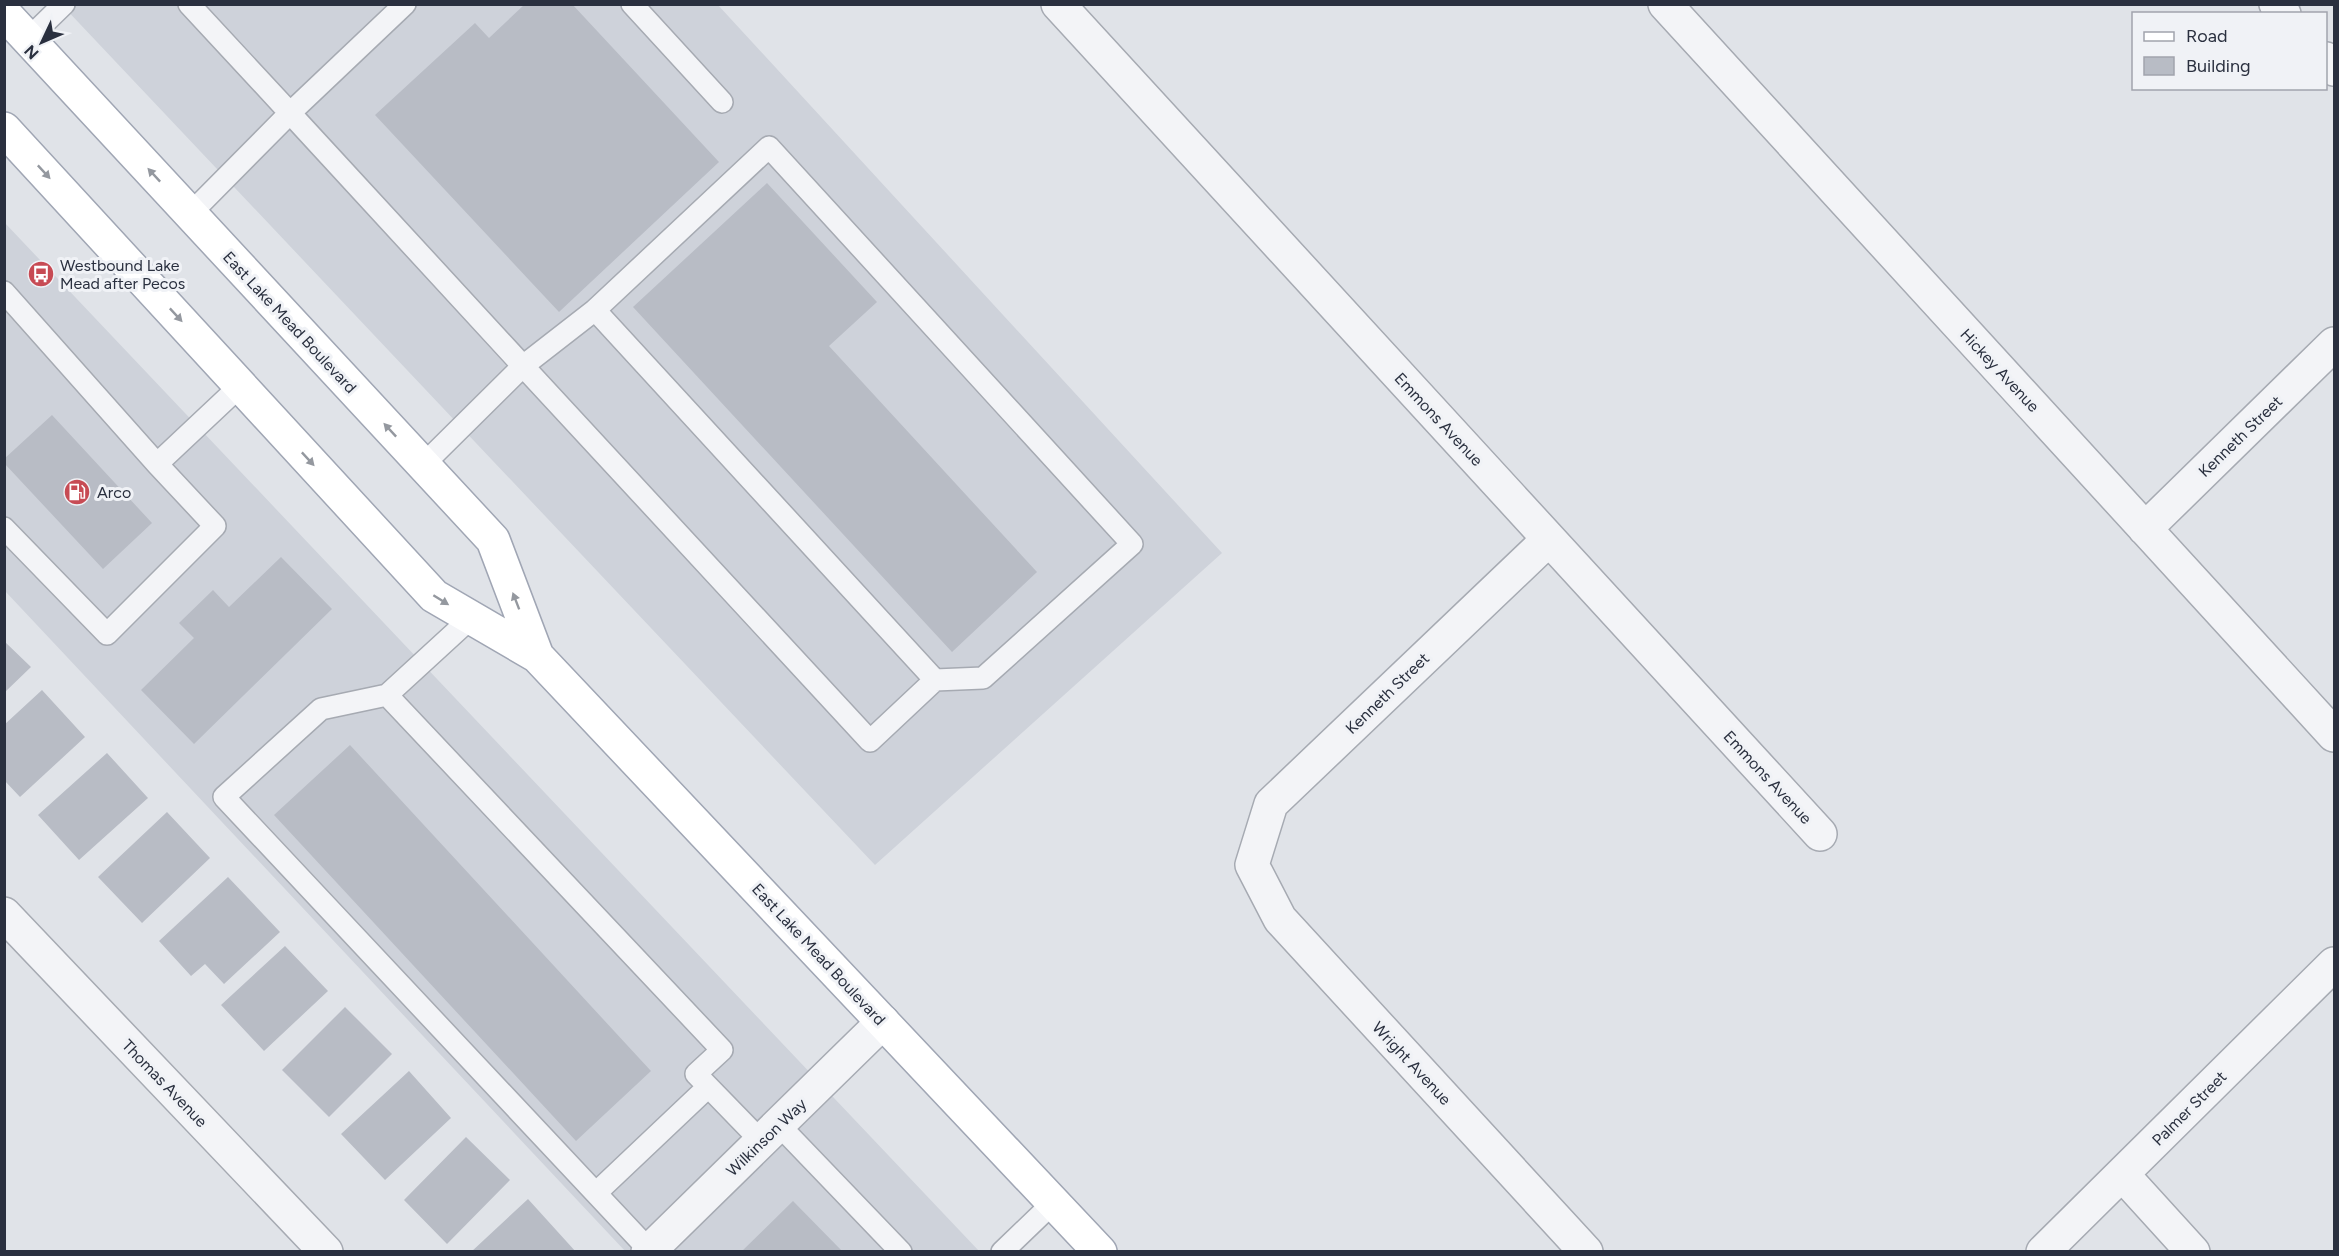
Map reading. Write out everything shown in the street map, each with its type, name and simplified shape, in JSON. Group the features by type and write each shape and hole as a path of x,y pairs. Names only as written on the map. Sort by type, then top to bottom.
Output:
{"main road":[{"name":"East Lake Mead Boulevard","path":"4,13 493,540 537,656"},
{"name":"East Lake Mead Boulevard","path":"4,129 434,596 537,656 1100,1251"}],"street":[{"name":"Emmons Avenue","path":"1058,4 1820,834"},
{"name":"Hickey Avenue","path":"1665,4 2334,735"},
{"name":"Kenneth Street","path":"2145,529 2334,344"},
{"name":"Kenneth Street","path":"1252,865 1271,804 1549,539"},
{"name":"Wright Avenue","path":"1252,865 1280,919 1586,1251"},
{"name":"Thomas Avenue","path":"4,914 326,1251"},
{"name":"Palmer Street","path":"2043,1251 2334,964"},
{"name":"Wilkinson Way","path":"650,1251 883,1022"},
{"path":"2122,1174 2193,1251"}],"lane":[{"path":"28,39 64,4"},
{"path":"189,4 523,366 870,741 935,680 983,678 1132,544 769,147 595,310 523,366 423,465"},
{"path":"190,214 290,113 405,4"},
{"path":"632,4 722,102"},
{"path":"4,292 214,526 107,634 4,528"},
{"path":"595,310 935,680"},
{"path":"157,464 240,386"},
{"path":"471,618 387,695 321,709 224,798 650,1251"},
{"path":"387,695 722,1050 696,1074 708,1087 770,1133 901,1251"},
{"path":"596,1193 708,1087"},
{"path":"1002,1251 1053,1202"}],"shaded area":[{"path":"62,5 718,5 1222,553 875,865"},
{"path":"4,222 979,1251 625,1251 5,591"}],"building":[{"path":"525,4 572,4 719,162 559,312 375,115 475,23 489,38"},
{"path":"767,183 877,302 829,346 1037,572 952,652 633,307"},
{"path":"52,415 152,523 103,569 4,463 4,459"},
{"path":"281,557 332,609 194,744 141,690 194,638 179,623 213,590 229,607"},
{"path":"4,641 31,667 4,693"},
{"path":"42,690 85,737 20,797 4,780 4,725"},
{"path":"350,745 651,1071 576,1141 274,815"},
{"path":"107,753 148,798 79,860 38,815"},
{"path":"167,812 210,858 142,923 98,877"},
{"path":"228,877 280,932 224,984 205,964 191,976 159,941"},
{"path":"285,946 328,991 264,1051 221,1005"},
{"path":"345,1007 392,1054 329,1117 282,1070"},
{"path":"409,1071 451,1118 385,1180 341,1134"},
{"path":"466,1137 510,1180 447,1244 404,1200"},
{"path":"528,1199 576,1252 471,1252"},
{"path":"793,1201 843,1252 741,1252"}],"place":[{"name":"Westbound Lake Mead after Pecos","path":"41,274"},
{"name":"Arco","path":"77,492"}]}
